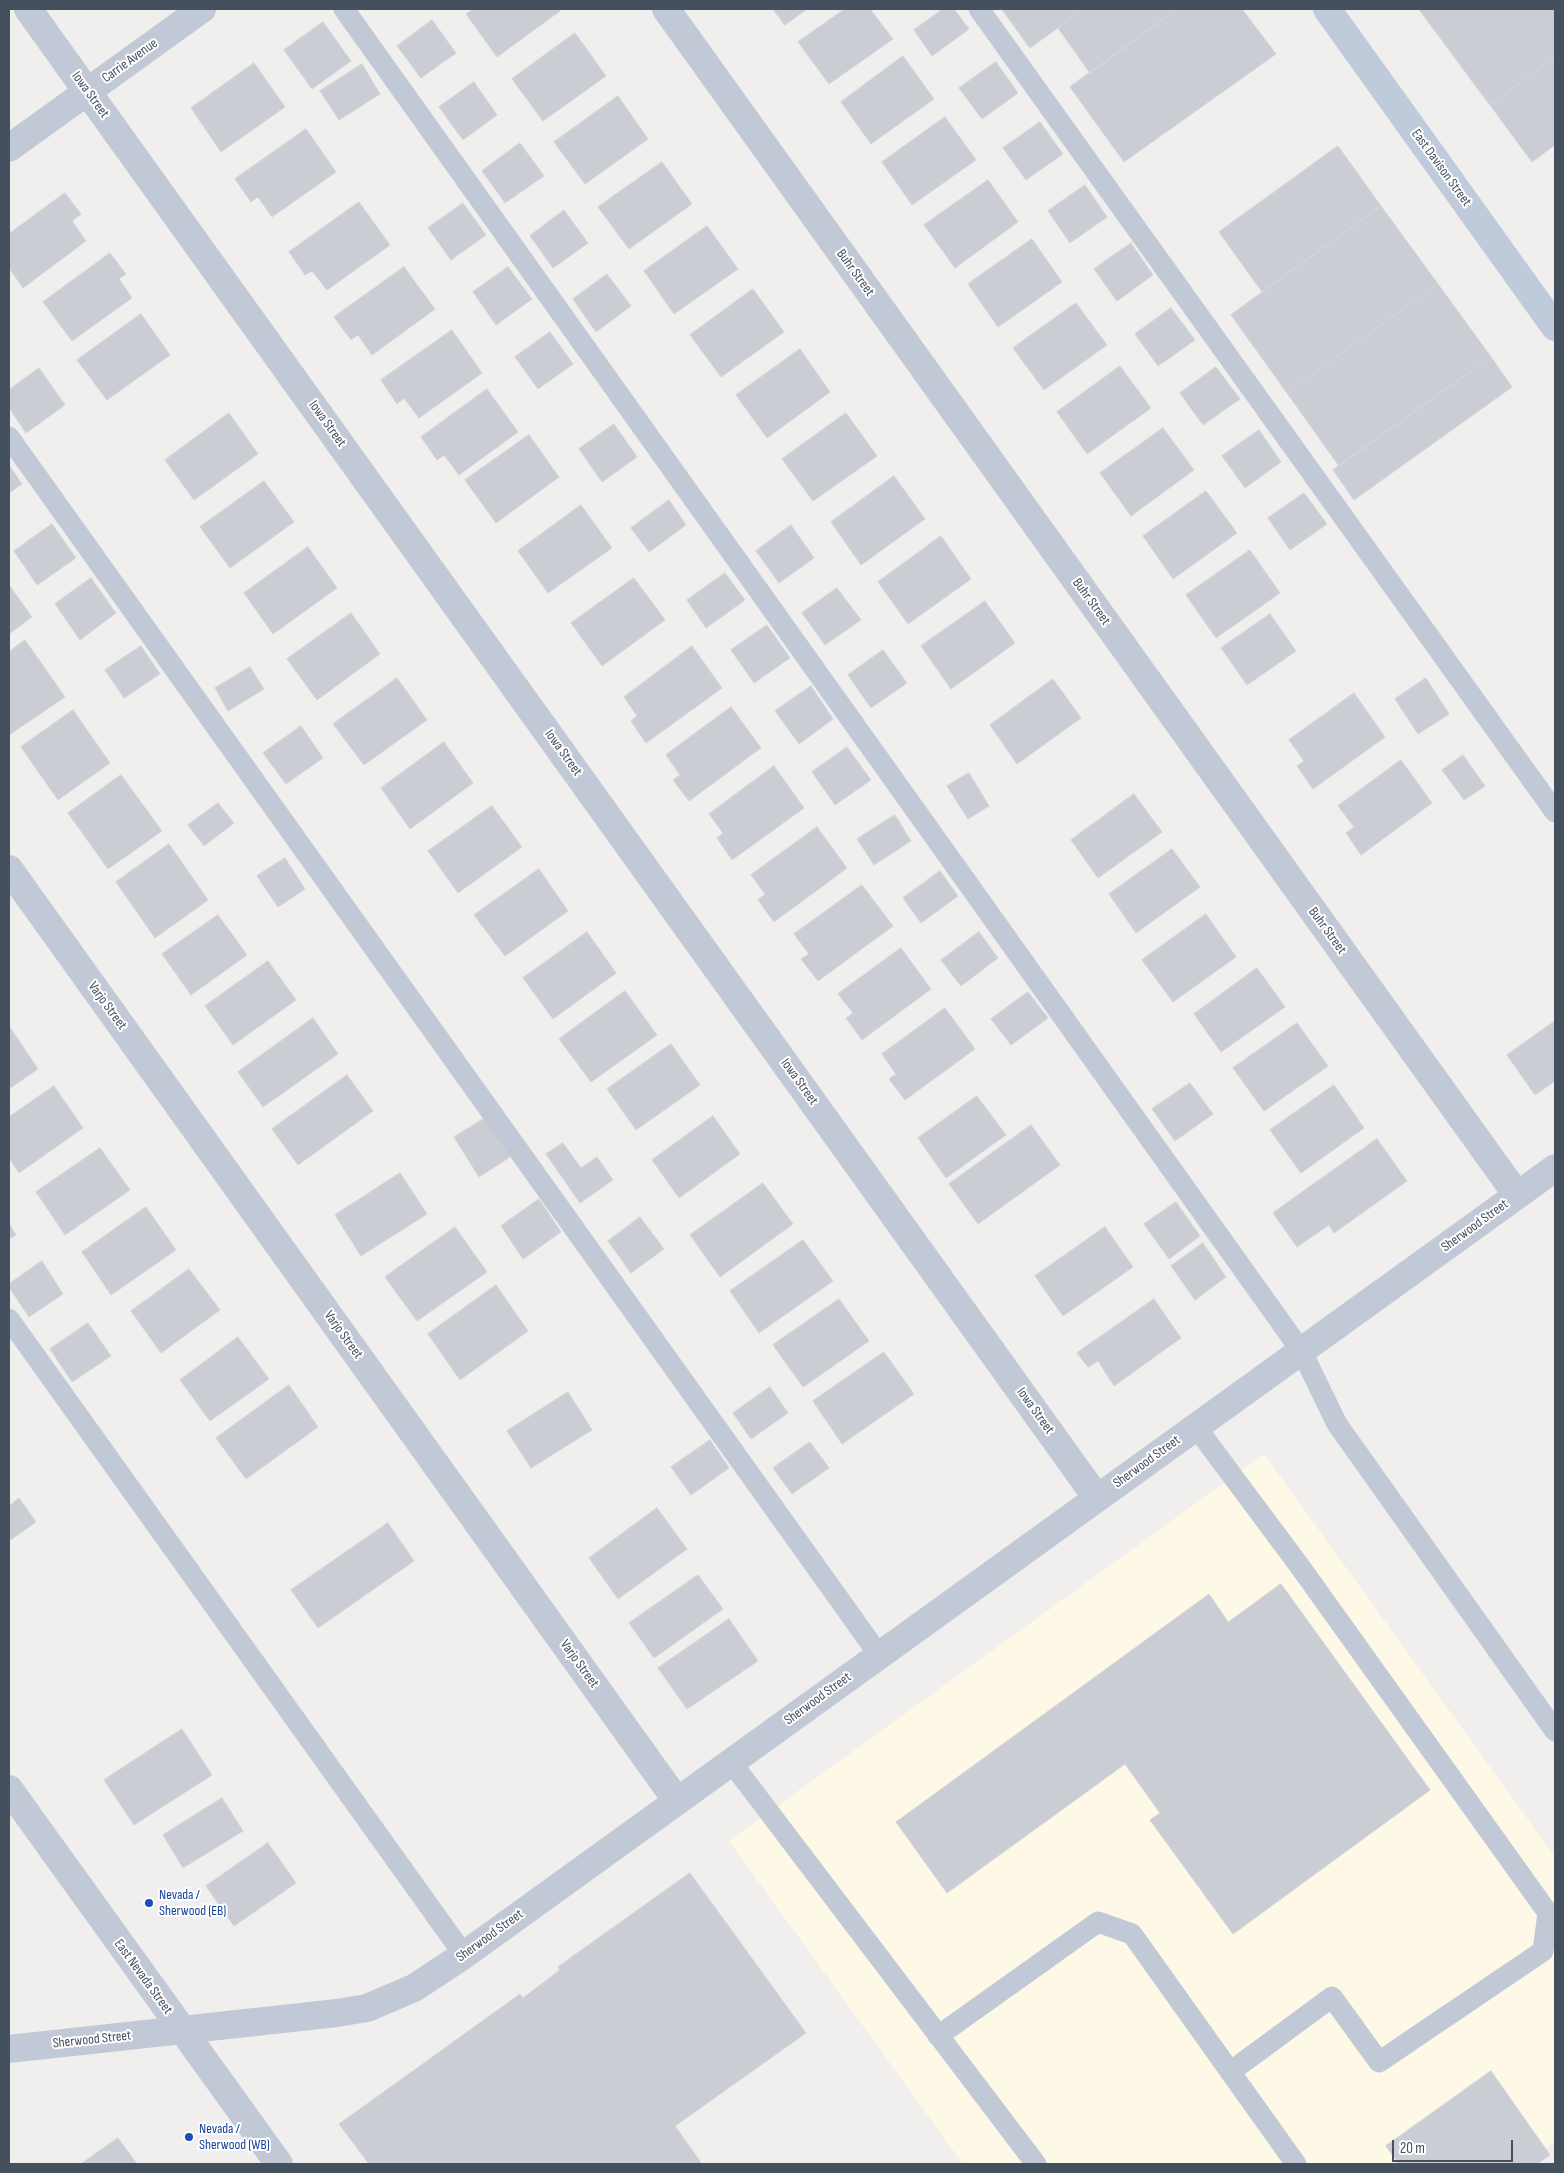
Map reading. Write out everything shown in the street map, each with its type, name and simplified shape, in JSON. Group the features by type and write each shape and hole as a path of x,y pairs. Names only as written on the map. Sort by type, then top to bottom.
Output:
{"main road":[{"name":"East Davison Street","path":"1327,9 1555,327"}],"street":[{"name":"Iowa Street","path":"28,9 1097,1498"},
{"name":"Carrie Avenue","path":"9,148 202,9"},
{"name":"Buhr Street","path":"666,9 1517,1195"},
{"name":"Varjo Street","path":"9,869 677,1801"},
{"name":"Sherwood Street","path":"9,2049 337,2014 367,2008 414,1988 464,1955 1555,1168"},
{"name":"East Nevada Street","path":"9,1789 279,2164"}],"lane":[{"path":"344,9 1302,1352 1337,1424 1555,1731"},
{"path":"979,9 1555,812"},
{"path":"9,436 879,1655"},
{"path":"9,1319 464,1955"},
{"path":"1196,1427 1302,1568 1548,1913 1544,1951 1379,2062 1332,1997 1230,2072"},
{"path":"731,1762 1036,2164"},
{"path":"938,2036 1098,1922 1132,1934 1296,2164"}],"shaded area":[{"path":"1264,1454 1555,1857 1555,2141 1523,2164 963,2164 729,1841"}],"building":[{"path":"474,9 558,9 560,11 497,57 466,14"},
{"path":"773,9 807,9 785,25"},
{"path":"845,9 870,9 893,39 829,84 798,42"},
{"path":"943,9 954,9 969,29 932,56 914,30"},
{"path":"1002,9 1084,9 1030,48"},
{"path":"1084,9 1177,9 1090,73 1058,28"},
{"path":"1177,9 1242,9 1276,54 1124,162 1070,87"},
{"path":"1419,9 1555,9 1555,57 1490,105"},
{"path":"432,20 456,53 421,78 397,46"},
{"path":"323,22 351,61 312,89 284,50"},
{"path":"575,33 606,76 543,121 512,79"},
{"path":"903,56 934,99 871,144 841,102"},
{"path":"1555,57 1555,145 1532,162 1490,105"},
{"path":"996,62 1018,93 982,119 959,88"},
{"path":"254,63 285,107 221,152 191,108"},
{"path":"362,64 380,94 339,120 320,91"},
{"path":"474,82 497,115 463,140 439,107"},
{"path":"618,96 648,139 585,184 554,142"},
{"path":"945,117 976,160 912,205 882,162"},
{"path":"1040,122 1063,154 1026,180 1003,148"},
{"path":"306,129 336,172 272,217 258,197 251,202 235,179"},
{"path":"520,143 544,176 505,203 482,171"},
{"path":"1338,146 1381,206 1262,292 1219,232"},
{"path":"662,162 692,204 629,249 598,207"},
{"path":"988,180 1018,222 955,268 924,225"},
{"path":"1085,185 1107,217 1070,243 1048,211"},
{"path":"65,193 81,214 72,221 86,241 23,288 9,268 9,234"},
{"path":"359,202 390,245 327,290 312,271 305,275 289,252"},
{"path":"463,203 486,235 451,260 428,228"},
{"path":"1381,206 1438,284 1287,393 1231,315"},
{"path":"564,210 588,243 553,268 530,236"},
{"path":"707,226 738,269 674,314 644,271"},
{"path":"1032,239 1062,282 998,327 968,284"},
{"path":"1131,243 1153,275 1117,301 1094,269"},
{"path":"110,253 126,274 119,279 132,298 72,341 43,302"},
{"path":"404,267 435,309 372,355 358,335 351,340 334,317"},
{"path":"508,267 532,299 496,325 473,292"},
{"path":"607,274 631,306 596,332 573,299"},
{"path":"1438,284 1491,357 1339,466 1287,393"},
{"path":"753,289 784,332 721,377 690,335"},
{"path":"1076,303 1107,345 1044,390 1013,348"},
{"path":"1171,308 1195,340 1158,366 1135,334"},
{"path":"141,314 170,355 107,400 77,360"},
{"path":"452,330 482,373 419,418 404,398 397,404 381,380"},
{"path":"550,332 573,364 538,389 515,357"},
{"path":"800,349 830,392 767,438 736,395"},
{"path":"1491,357 1512,387 1354,500 1333,470"},
{"path":"1120,366 1151,408 1087,454 1057,412"},
{"path":"1216,367 1240,399 1203,425 1180,393"},
{"path":"39,368 65,405 26,433 9,408 9,390"},
{"path":"487,389 518,432 459,475 444,455 437,460 421,437"},
{"path":"229,413 258,454 194,500 165,460"},
{"path":"846,413 877,456 813,501 782,459"},
{"path":"614,424 637,457 602,482 579,449"},
{"path":"1163,428 1194,470 1131,516 1100,473"},
{"path":"1259,430 1281,462 1245,488 1222,456"},
{"path":"529,435 559,477 496,523 465,480"},
{"path":"9,465 22,484 9,493"},
{"path":"894,476 925,519 861,565 831,522"},
{"path":"264,481 294,522 230,568 200,527"},
{"path":"1206,491 1237,533 1173,579 1143,536"},
{"path":"1304,493 1327,524 1290,550 1268,518"},
{"path":"669,500 686,525 649,552 631,528"},
{"path":"581,505 612,548 548,593 518,551"},
{"path":"52,524 76,558 37,585 14,551"},
{"path":"791,525 814,558 779,583 756,551"},
{"path":"941,536 971,579 908,624 878,582"},
{"path":"308,547 337,588 273,634 244,593"},
{"path":"1250,550 1280,593 1216,638 1186,595"},
{"path":"725,573 745,600 706,628 687,600"},
{"path":"91,578 116,613 80,640 55,604"},
{"path":"634,578 665,620 602,666 571,623"},
{"path":"9,585 32,617 9,634"},
{"path":"837,588 861,620 825,645 802,613"},
{"path":"985,601 1015,643 951,689 921,646"},
{"path":"351,613 380,654 317,700 287,659"},
{"path":"1270,614 1296,651 1247,685 1221,648"},
{"path":"767,625 790,658 754,683 731,650"},
{"path":"25,640 65,697 9,735 9,652"},
{"path":"141,646 160,674 124,698 105,670"},
{"path":"692,646 722,688 646,743 631,721 637,716 624,697"},
{"path":"883,650 907,683 871,708 848,675"},
{"path":"250,667 264,689 228,711 215,688"},
{"path":"397,678 427,720 364,765 333,724"},
{"path":"1426,678 1449,714 1418,734 1395,699"},
{"path":"1053,679 1081,718 1017,764 990,725"},
{"path":"811,686 833,719 799,744 775,711"},
{"path":"1354,693 1385,737 1313,789 1297,766 1304,761 1289,740"},
{"path":"731,707 761,748 689,801 673,780 680,775 666,755"},
{"path":"73,710 110,763 58,800 21,747"},
{"path":"301,726 323,758 286,784 263,753"},
{"path":"444,742 473,783 410,829 381,788"},
{"path":"847,747 871,780 835,805 812,772"},
{"path":"1463,755 1485,786 1464,800 1442,770"},
{"path":"1401,760 1432,803 1361,855 1346,833 1354,827 1338,806"},
{"path":"774,766 804,808 732,860 717,838 723,833 709,814"},
{"path":"969,773 989,806 968,819 947,786"},
{"path":"121,775 162,831 108,869 68,813"},
{"path":"1134,794 1162,832 1098,878 1071,840"},
{"path":"218,803 234,823 204,846 188,825"},
{"path":"492,806 522,847 458,893 428,851"},
{"path":"895,815 911,841 874,865 857,839"},
{"path":"817,827 847,868 774,922 758,900 765,894 751,875"},
{"path":"169,844 208,900 155,938 116,882"},
{"path":"1172,849 1200,887 1136,933 1109,894"},
{"path":"285,858 305,889 278,907 257,876"},
{"path":"539,869 568,911 505,956 474,915"},
{"path":"940,871 958,896 921,923 903,898"},
{"path":"862,885 893,926 818,981 801,959 809,954 794,934"},
{"path":"1206,914 1236,957 1173,1002 1142,960"},
{"path":"218,915 247,955 191,995 162,954"},
{"path":"587,932 616,973 553,1019 523,978"},
{"path":"979,932 998,958 961,986 941,960"},
{"path":"901,948 931,989 862,1040 846,1018 853,1013 838,994"},
{"path":"268,961 296,1000 233,1045 205,1006"},
{"path":"1257,968 1285,1007 1221,1052 1194,1014"},
{"path":"625,991 657,1035 591,1082 559,1039"},
{"path":"1028,992 1048,1018 1011,1045 991,1019"},
{"path":"945,1008 975,1049 905,1100 889,1079 896,1074 882,1054"},
{"path":"313,1018 338,1054 263,1107 238,1072"},
{"path":"1555,1021 1555,1081 1535,1095 1507,1055"},
{"path":"1297,1023 1328,1066 1264,1111 1233,1068"},
{"path":"9,1026 38,1069 9,1089"},
{"path":"671,1044 700,1085 636,1130 607,1089"},
{"path":"347,1075 373,1111 298,1165 272,1129"},
{"path":"1190,1083 1213,1114 1175,1141 1152,1109"},
{"path":"1334,1085 1364,1128 1301,1173 1270,1130"},
{"path":"54,1086 83,1128 19,1173 9,1158 9,1117"},
{"path":"977,1096 1006,1135 946,1178 918,1138"},
{"path":"713,1116 740,1154 679,1198 652,1160"},
{"path":"485,1118 510,1157 479,1177 454,1137"},
{"path":"1031,1125 1060,1165 978,1224 949,1184"},
{"path":"1377,1139 1407,1181 1334,1233 1329,1225 1297,1247 1273,1213"},
{"path":"563,1143 581,1168 597,1157 613,1180 580,1203 546,1154"},
{"path":"100,1148 130,1190 65,1235 36,1192"},
{"path":"400,1173 427,1214 361,1256 335,1215"},
{"path":"763,1183 793,1224 720,1277 690,1235"},
{"path":"539,1199 561,1232 523,1259 501,1226"},
{"path":"1176,1202 1200,1236 1169,1259 1144,1224"},
{"path":"146,1207 176,1250 111,1295 82,1252"},
{"path":"640,1217 664,1249 631,1273 608,1241"},
{"path":"9,1223 16,1235 9,1239"},
{"path":"455,1227 487,1272 417,1321 385,1277"},
{"path":"1105,1227 1133,1267 1063,1316 1035,1276"},
{"path":"803,1240 833,1281 759,1333 730,1291"},
{"path":"1203,1243 1226,1277 1195,1300 1171,1266"},
{"path":"42,1261 63,1294 29,1317 9,1287 9,1284"},
{"path":"189,1269 220,1310 161,1353 131,1311"},
{"path":"496,1285 528,1331 460,1380 428,1334"},
{"path":"839,1299 869,1341 803,1387 773,1345"},
{"path":"1154,1299 1181,1338 1114,1386 1098,1361 1088,1367 1077,1353"},
{"path":"88,1323 111,1356 72,1382 50,1349"},
{"path":"238,1337 269,1379 210,1421 180,1380"},
{"path":"884,1352 914,1394 842,1444 813,1401"},
{"path":"289,1385 318,1427 246,1479 216,1438"},
{"path":"770,1387 788,1413 751,1439 733,1413"},
{"path":"568,1392 592,1430 531,1468 507,1431"},
{"path":"710,1440 729,1468 691,1495 671,1467"},
{"path":"810,1442 829,1468 792,1494 773,1468"},
{"path":"19,1498 36,1522 9,1541 9,1503 10,1505"},
{"path":"657,1508 687,1549 618,1599 589,1558"},
{"path":"388,1523 414,1561 318,1628 291,1590"},
{"path":"698,1575 723,1609 654,1658 629,1623"},
{"path":"1281,1584 1430,1790 1233,1934 1150,1820 1160,1813 1125,1764 947,1893 896,1822 1209,1594 1228,1622"},
{"path":"729,1619 758,1661 687,1709 658,1668"},
{"path":"182,1729 212,1775 134,1825 104,1780"},
{"path":"222,1798 243,1831 183,1868 163,1835"},
{"path":"268,1843 296,1883 234,1926 206,1886"},
{"path":"690,1873 806,2033 675,2126 702,2164 369,2164 339,2124 520,1994 523,1998 560,1970 558,1967"},
{"path":"1491,2071 1550,2155 1537,2164 1399,2164 1386,2146"},
{"path":"118,2138 137,2164 81,2164"}],"place":[{"name":"Nevada / Sherwood (EB)","path":"149,1903"},
{"name":"Nevada / Sherwood (WB)","path":"189,2137"}]}
